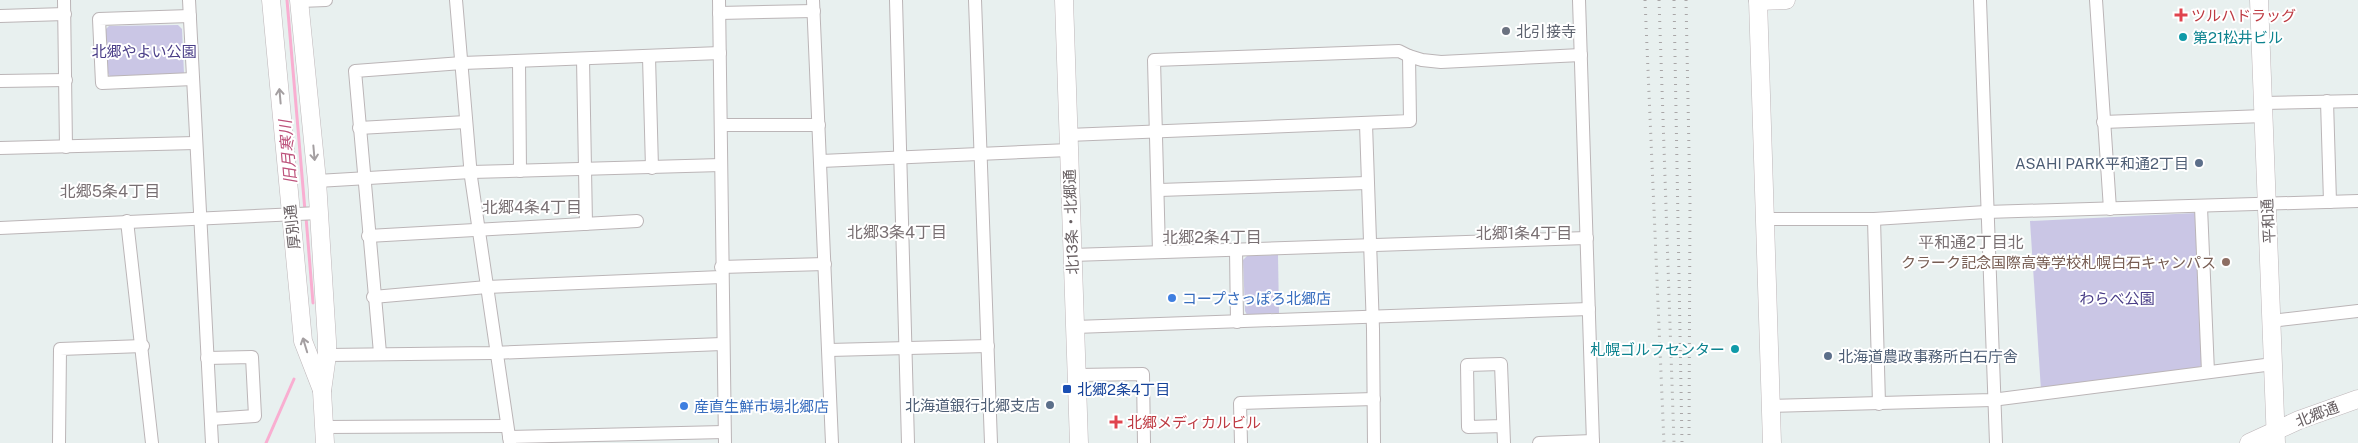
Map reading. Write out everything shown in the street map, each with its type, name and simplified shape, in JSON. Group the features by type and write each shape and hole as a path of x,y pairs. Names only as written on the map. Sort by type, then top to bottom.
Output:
{"street":[{"path":"64,0 66,147"},
{"path":"189,0 212,443"},
{"name":"厚別通","path":"271,0 294,214 303,341 322,391"},
{"path":"299,1 326,0"},
{"path":"456,0 471,172 478,230 498,353 508,435"},
{"path":"324,435 724,438 719,0"},
{"path":"896,0 908,443"},
{"path":"975,0 990,443"},
{"name":"北13条・北郷通","path":"1064,0 1079,443"},
{"path":"1539,443 1593,442 1579,0"},
{"path":"1772,443 1758,0 1786,0"},
{"path":"1980,0 1992,400 1996,443"},
{"path":"2096,0 2110,210"},
{"name":"平和通","path":"2260,0 2276,438"},
{"name":"厚別通","path":"299,1 317,181 315,213 327,355 322,391 324,435"},
{"path":"719,13 813,5 832,443"},
{"path":"0,16 65,14"},
{"path":"190,16 100,19 102,83 193,79"},
{"path":"1159,252 1159,190 1154,60 1399,51 1422,60 1441,62 1581,55"},
{"path":"380,353 373,297 355,71 462,63 720,53"},
{"path":"820,161 980,153 1157,131 1410,121 1409,56"},
{"path":"649,57 652,168"},
{"path":"583,59 586,224"},
{"path":"519,62 520,171"},
{"path":"0,81 66,80"},
{"path":"2103,122 2264,110 2327,101 2358,101"},
{"path":"2327,101 2330,202"},
{"path":"359,128 466,122"},
{"path":"721,124 819,125"},
{"path":"1366,124 1374,443"},
{"path":"0,148 196,143"},
{"path":"317,181 471,172 721,165"},
{"path":"1159,190 1367,183"},
{"path":"1765,219 1874,219 1986,212 2110,210 2358,201"},
{"path":"2201,207 2208,372"},
{"path":"0,228 315,213"},
{"path":"1874,219 1878,404"},
{"path":"127,221 152,443"},
{"path":"368,236 637,221"},
{"path":"1072,255 1587,238"},
{"path":"1236,250 1237,322"},
{"path":"373,297 487,287 824,264"},
{"path":"1075,327 1589,309"},
{"path":"2271,321 2358,311"},
{"path":"327,355 498,353 722,344"},
{"path":"60,443 60,349 142,346"},
{"path":"829,350 988,346"},
{"path":"207,358 252,357 255,416 211,420"},
{"path":"1503,426 1468,427 1467,365 1500,364 1504,443"},
{"path":"1770,406 1992,400 2273,364"},
{"path":"1076,375 1143,374 1144,443"},
{"path":"1241,443 1240,403 1374,399"},
{"name":"北郷通","path":"2249,443 2276,438 2299,420 2358,399"}],"green space":[{"name":"北郷やよい公園","path":"178,25 182,29 184,74 110,77 108,73 105,30 109,26"},
{"name":"わらべ公園","path":"2196,213 2202,365 2197,368 2041,390 2030,221"},
{"path":"1278,255 1279,313 1247,315 1245,311 1243,260 1247,256"}],"waterway":[{"name":"旧月寒川","path":"287,0 305,211"},
{"name":"旧月寒川","path":"306,217 313,303"},
{"name":"旧月寒川","path":"266,443 294,379"}],"railway":[{"path":"1645,0 1664,443"},
{"path":"1659,0 1674,443"},
{"path":"1674,0 1682,443"},
{"path":"1686,0 1690,202 1689,437"}],"place":[{"name":"ツルハドラッグ","path":"2181,15"},
{"name":"北引接寺","path":"1506,31"},
{"name":"第21松井ビル","path":"2183,37"},
{"name":"ASAHI PARK平和通2丁目","path":"2199,163"},
{"name":"クラーク記念国際高等学校札幌白石キャンパス","path":"2226,262"},
{"name":"コープさっぽろ北郷店","path":"1172,298"},
{"name":"札幌ゴルフセンター","path":"1735,349"},
{"name":"北海道農政事務所白石庁舎","path":"1828,356"},
{"name":"北郷2条4丁目","path":"1067,389"},
{"name":"北海道銀行北郷支店","path":"1050,405"},
{"name":"産直生鮮市場北郷店","path":"684,406"},
{"name":"北郷メディカルビル","path":"1116,422"}],"district":[{"name":"北郷5条4丁目","path":"110,191"},
{"name":"北郷4条4丁目","path":"532,207"},
{"name":"北郷3条4丁目","path":"897,232"},
{"name":"北郷1条4丁目","path":"1524,233"},
{"name":"北郷2条4丁目","path":"1212,237"},
{"name":"平和通2丁目北","path":"1971,242"}]}
